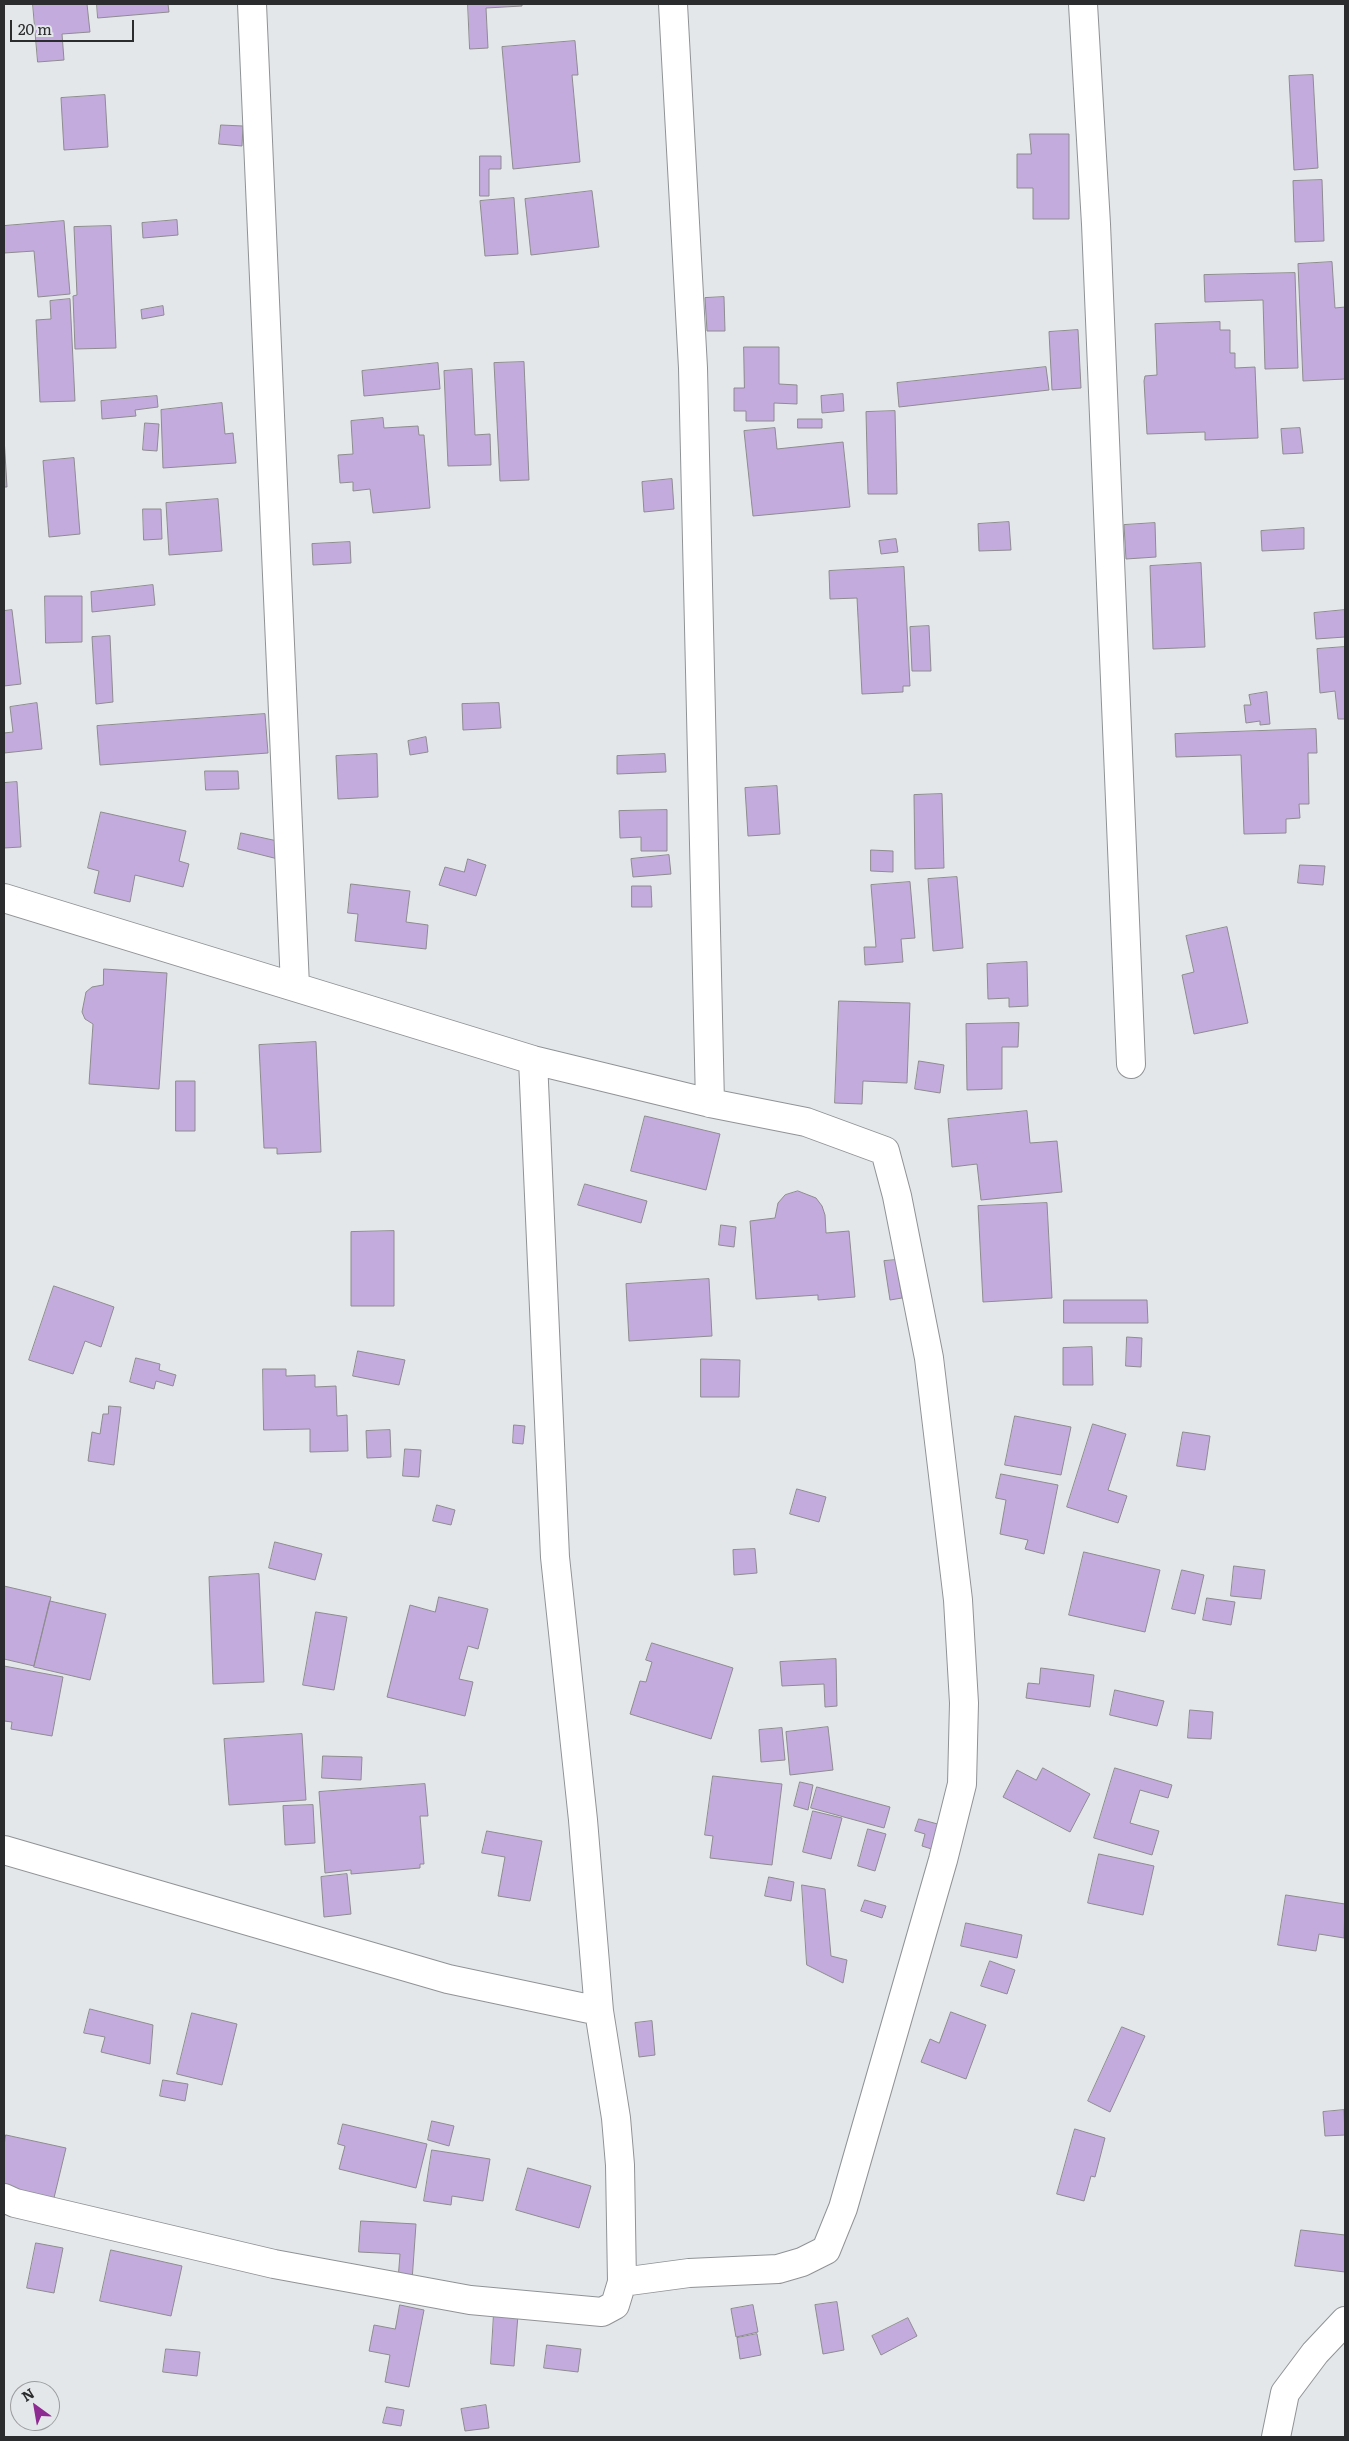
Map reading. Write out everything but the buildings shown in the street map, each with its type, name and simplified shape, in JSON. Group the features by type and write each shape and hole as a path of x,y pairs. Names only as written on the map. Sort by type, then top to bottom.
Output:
{"street":[{"path":"252,4 295,986"},
{"path":"673,4 694,368 710,1103"},
{"path":"1083,4 1096,224 1131,1064"},
{"path":"4,898 533,1060 710,1103 806,1122 885,1151 897,1196 929,1358 958,1600 964,1704 962,1784 943,1860 844,2208 826,2250 802,2262 778,2269 689,2273 622,2282"},
{"path":"4,2198 15,2203 274,2264 470,2300 602,2312 615,2305 622,2282 620,2165 616,2118 599,2011 583,1820 556,1558 533,1060"},
{"path":"4,1850 448,1979 599,2011"},
{"path":"1276,2437 1285,2393 1315,2354 1345,2321"}]}
